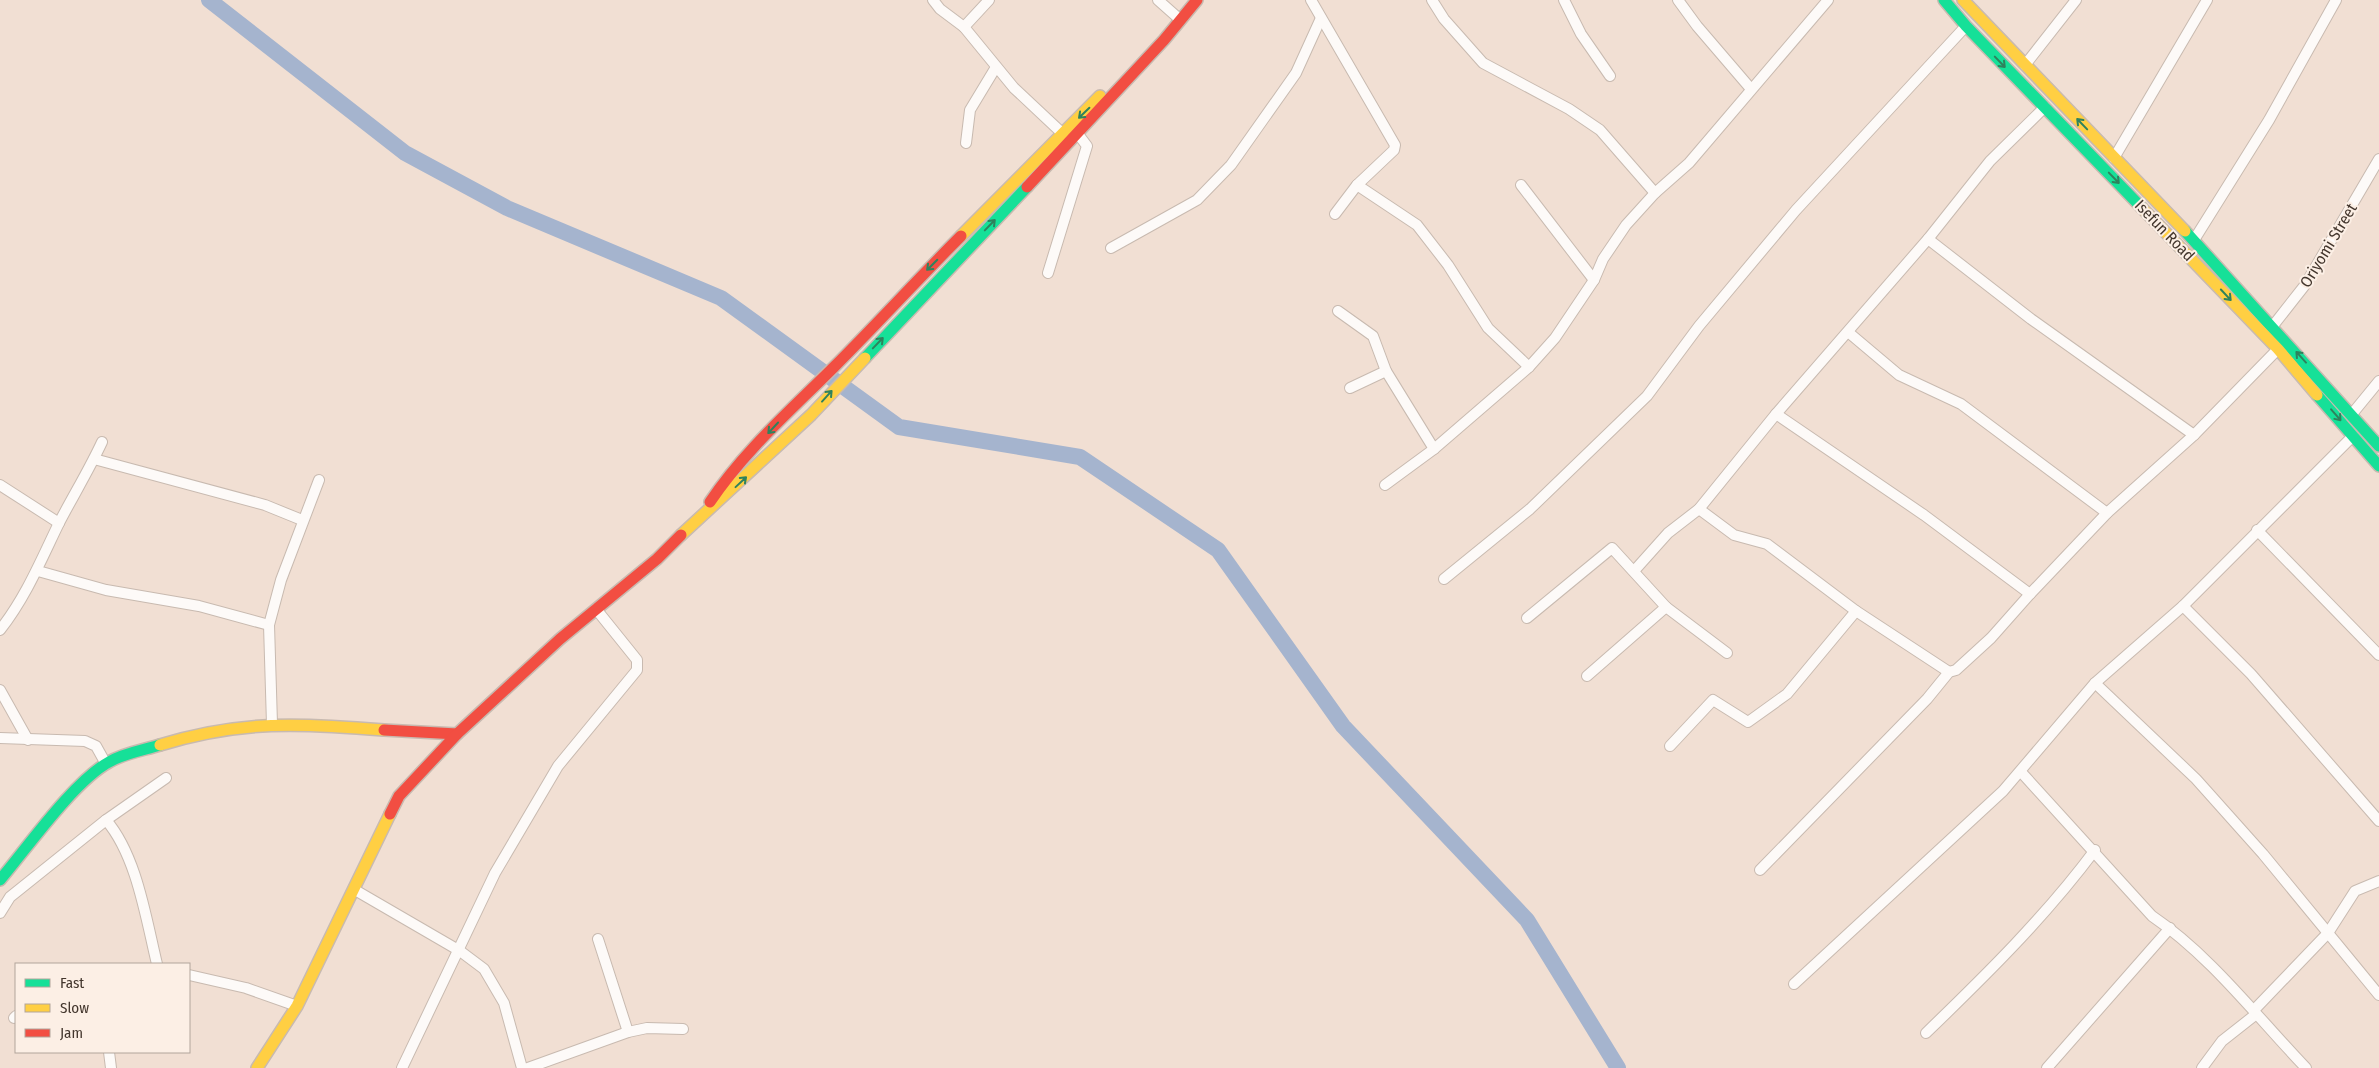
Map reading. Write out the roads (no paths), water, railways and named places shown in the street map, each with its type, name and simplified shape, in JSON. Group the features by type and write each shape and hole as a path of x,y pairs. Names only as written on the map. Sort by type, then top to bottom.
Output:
{"street":[{"path":"934,0 940,9 964,27 1014,88 1062,133"},
{"path":"964,27 989,0"},
{"path":"1158,0 1176,16"},
{"path":"703,513 728,476 798,400 833,368 897,300 1176,16 1188,0"},
{"path":"257,1068 297,1006 400,796 457,734 596,609 657,559 703,513 735,487 811,415 844,378 1078,134 1164,40 1197,0"},
{"path":"1311,0 1395,146 1394,150 1358,185 1335,214"},
{"path":"1432,0 1444,19 1483,64 1569,109 1600,130 1655,194"},
{"path":"1564,0 1581,34 1610,76"},
{"path":"1678,0 1697,26 1751,89"},
{"name":"Isefun Road","path":"1944,0 1966,26 2278,349 2379,466"},
{"name":"Isefun Road","path":"1962,0 2194,240 2379,446"},
{"path":"2025,65 2076,0"},
{"path":"2114,158 2207,0"},
{"path":"2194,240 2269,120 2336,0"},
{"path":"1385,485 1434,449 1529,367 1555,338 1594,280 1603,259 1626,225 1655,194 1689,163 1821,2"},
{"path":"1111,248 1197,200 1232,165 1296,73 1321,18"},
{"path":"1444,579 1530,509 1647,396 1699,326 1796,210 1966,26"},
{"path":"966,143 970,110 996,67"},
{"path":"1634,571 1668,533 1699,509 1776,414 1928,239 1990,161 2044,107"},
{"path":"1048,273 1087,146 1078,134"},
{"name":"Oriyomi Street","path":"2272,327 2305,285 2379,159"},
{"path":"1358,185 1417,225 1448,265 1488,328 1529,367"},
{"path":"1521,185 1594,280"},
{"path":"1928,239 2031,319 2194,435"},
{"path":"1338,311 1373,336 1386,371 1434,449"},
{"path":"1848,332 1900,375 1961,404 2107,513"},
{"path":"1760,870 1926,699 1949,672 1956,670 1991,638 2107,513 2194,435 2278,349"},
{"path":"1350,388 1386,371"},
{"path":"2352,414 2379,381"},
{"path":"1776,414 1924,515 2030,594"},
{"path":"1794,984 2003,791 2021,772 2095,682 2183,606 2353,436"},
{"path":"0,630 38,571 59,524 102,442"},
{"path":"94,459 265,505 302,520"},
{"path":"272,724 269,625 302,520 319,480"},
{"path":"0,485 59,524"},
{"path":"1699,509 1734,535 1767,544 1856,611 1949,672"},
{"path":"2257,530 2379,655"},
{"path":"1528,618 1612,548 1666,607 1727,653"},
{"path":"38,571 106,590 199,606 269,625"},
{"path":"2183,606 2250,674 2379,821"},
{"path":"1586,676 1666,607"},
{"path":"402,1068 496,874 558,766 637,670 637,660 596,609"},
{"path":"1670,746 1713,700 1748,722 1787,694 1856,611"},
{"path":"2095,682 2196,779 2263,854 2379,995"},
{"path":"0,690 28,740"},
{"path":"0,880 76,793 106,764 158,745 212,731 272,724 457,734"},
{"path":"0,738 85,741 96,746 106,764"},
{"path":"2021,772 2095,850 2152,916 2170,928 2224,980 2306,1068"},
{"path":"0,913 10,897 106,820 166,778"},
{"path":"106,820 120,838 136,883 157,963"},
{"path":"1926,1033 2010,952 2070,884 2095,850"},
{"path":"2255,1015 2255,1009 2328,933 2355,891 2379,881"},
{"path":"355,890 460,951 484,969 494,983 510,1020 522,1068"},
{"path":"2047,1068 2170,928"},
{"path":"598,939 628,1032"},
{"path":"190,975 246,988 297,1006"},
{"path":"2202,1068 2222,1041 2255,1015"},
{"path":"528,1068 628,1032 647,1028 683,1029"},
{"path":"109,1053 111,1068"}],"waterway":[{"path":"209,0 405,153 507,208 721,298 899,427 1080,457 1218,550 1343,726 1527,920 1618,1068"}]}
